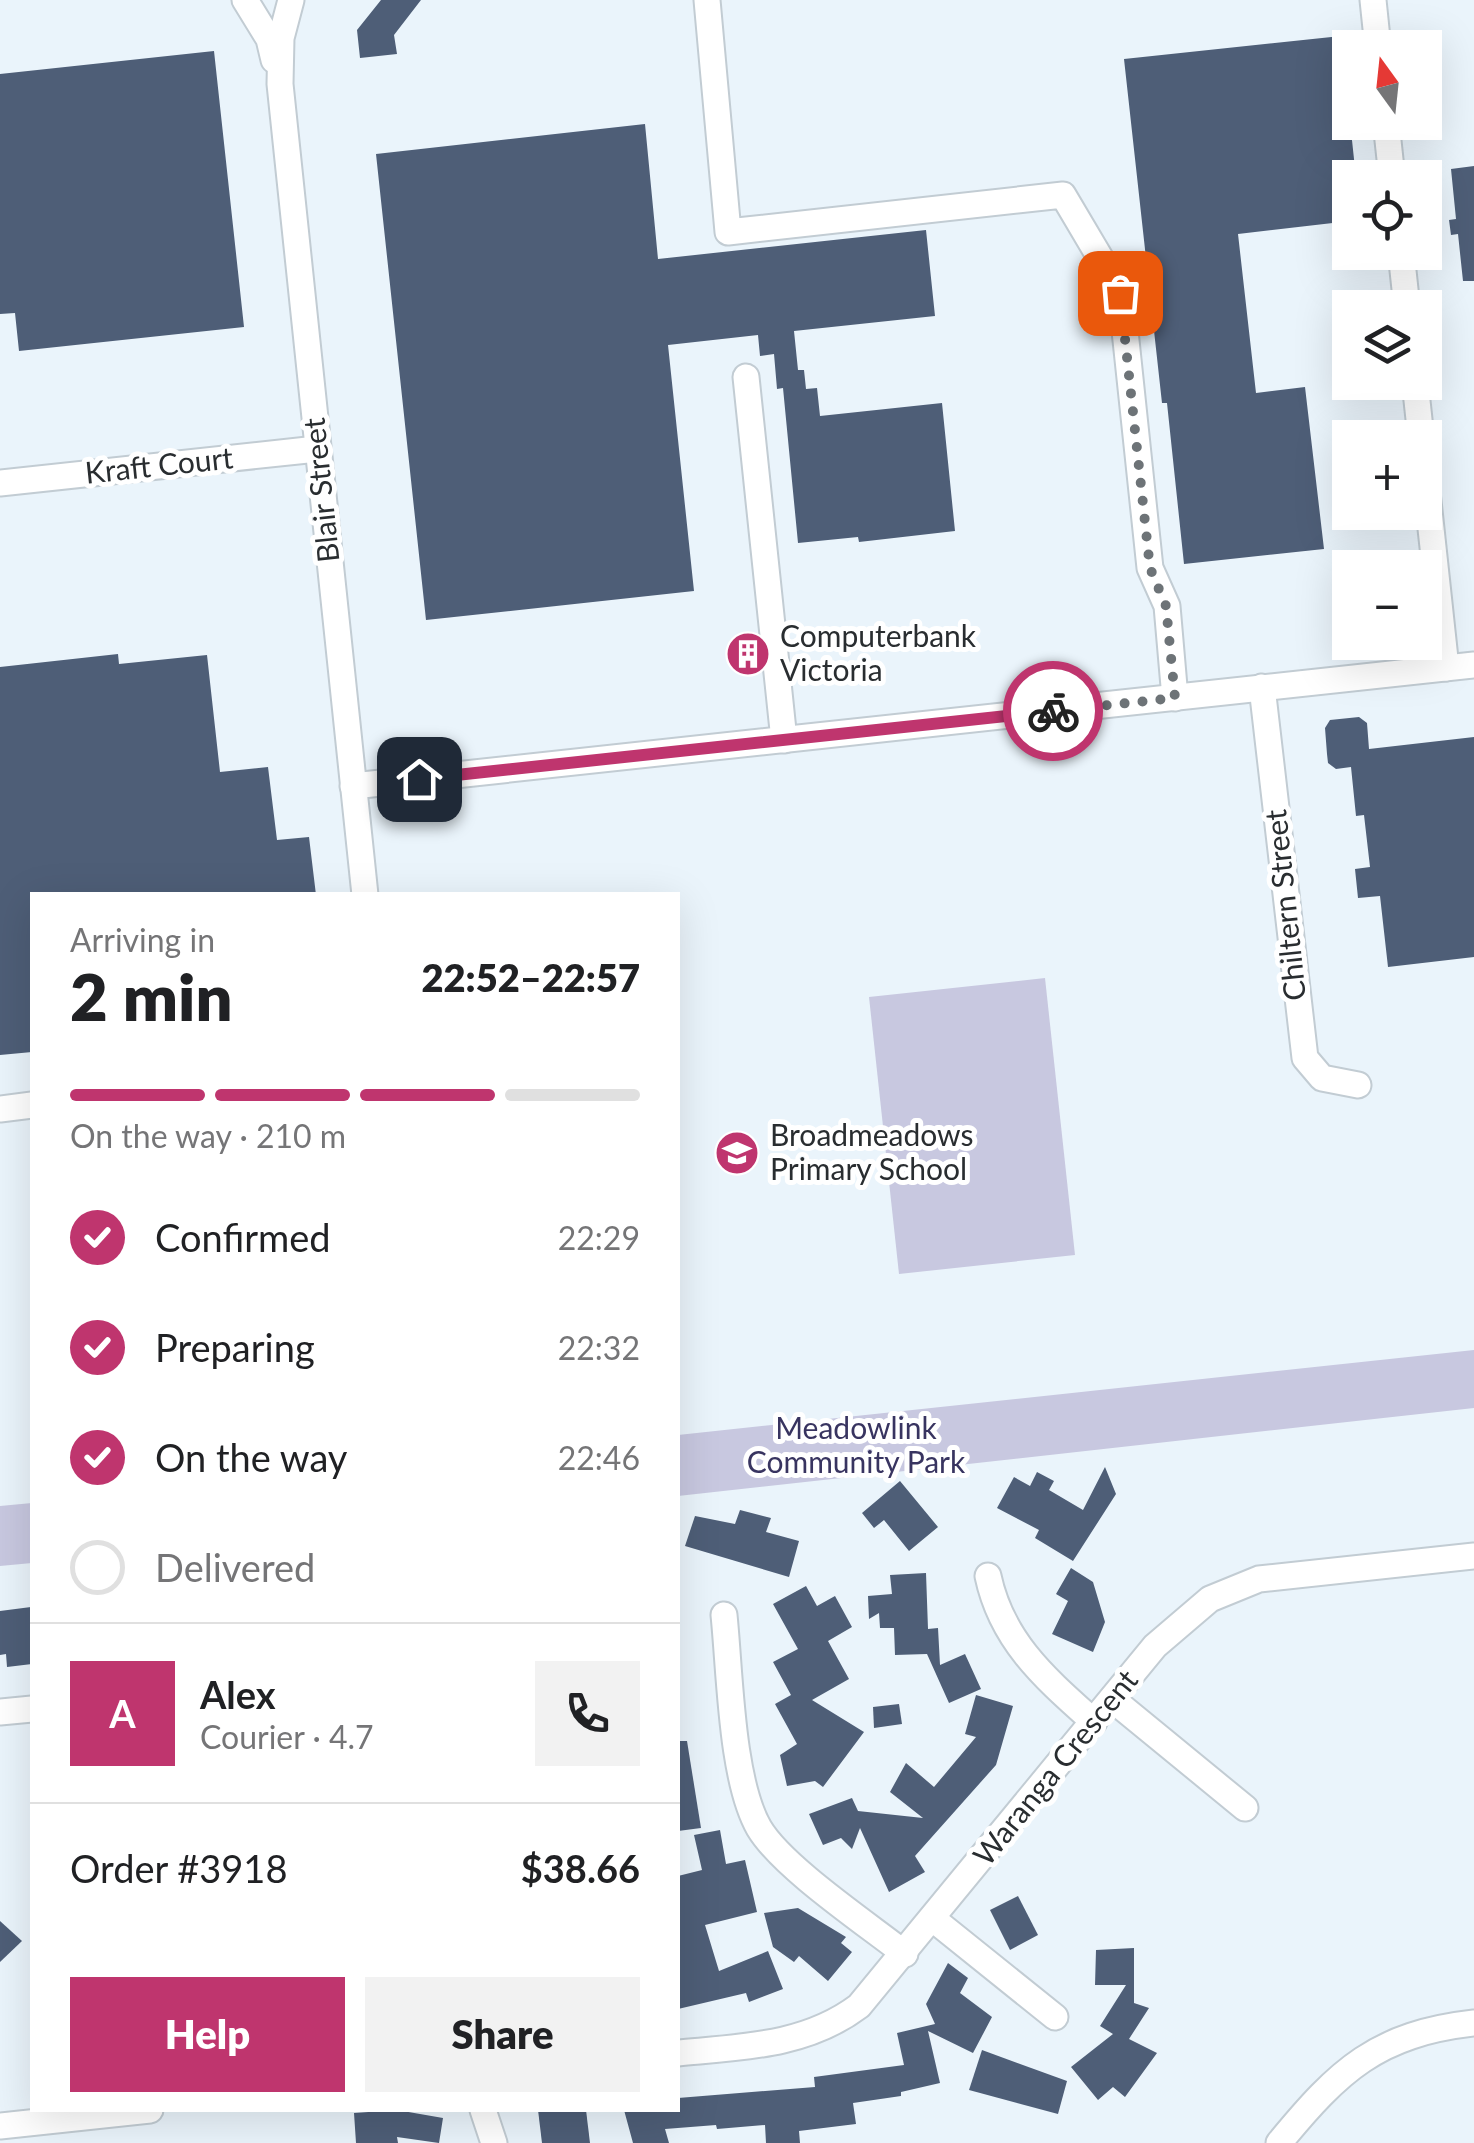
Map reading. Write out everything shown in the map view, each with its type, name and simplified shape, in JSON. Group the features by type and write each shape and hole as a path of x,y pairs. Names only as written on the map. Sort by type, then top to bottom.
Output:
{"street":[{"name":"Blair Street","path":"245,0 270,39 280,84 365,892"},
{"name":"Blair Street","path":"280,84 281,38 291,0"},
{"path":"707,0 728,232 1063,195 1120,293 1150,568 1166,606 1175,698"},
{"path":"1373,0 1376,30"},
{"path":"746,376 784,740"},
{"name":"Kraft Court","path":"0,483 317,449"},
{"path":"1431,530 1446,668"},
{"path":"353,786 1474,664"},
{"name":"Chiltern Street","path":"1262,687 1305,1058 1322,1078 1358,1085"},
{"path":"0,1109 30,1105"},
{"name":"Waranga Crescent","path":"680,2054 815,2033 860,2006 1173,1628 1210,1599 1236,1587 1304,1571 1474,1556"},
{"path":"988,1576 1010,1636 1044,1677 1094,1722"},
{"path":"724,1615 742,1780 760,1829 800,1869 905,1954"},
{"path":"1112,1699 1245,1808"},
{"path":"0,1712 30,1708"},
{"path":"933,1920 1055,2017"},
{"path":"1279,2143 1330,2083 1364,2056 1426,2030 1474,2023"},
{"path":"0,2126 131,2112"},
{"path":"484,2112 496,2143"},
{"path":"496,2143 499,2112"}],"green space":[{"path":"1045,978 1075,1255 899,1274 869,997"},
{"name":"Meadowlink Community Park","path":"1474,1350 1474,1408 680,1496 680,1435"},
{"path":"30,1503 30,1563 0,1566 0,1506"}],"building":[{"path":"381,0 421,0 394,35 397,54 360,58 357,30"},
{"path":"1332,37 1332,140 1352,140 1354,160 1332,160 1332,223 1238,234 1256,393 1305,387 1324,549 1184,564 1124,59"},
{"path":"214,51 244,327 19,351 15,313 0,314 0,74"},
{"path":"645,124 658,259 926,230 935,316 794,331 798,370 804,370 806,389 817,388 820,416 942,403 955,531 859,542 858,537 798,543 783,388 777,389 774,354 760,356 758,335 668,345 694,591 426,620 376,154"},
{"path":"1474,166 1474,281 1463,281 1458,234 1451,235 1449,220 1456,219 1451,169"},
{"name":"Computerbank Victoria","path":"757,642 759,664 739,667 737,643"},
{"path":"118,654 119,664 207,655 220,772 268,767 277,840 309,837 316,892 30,892 30,1052 0,1055 0,667"},
{"path":"1359,717 1367,723 1369,749 1474,737 1474,957 1388,967 1380,896 1358,898 1355,869 1370,867 1364,815 1356,816 1351,767 1336,769 1328,763 1325,728 1330,720"},
{"path":"1105,1467 1116,1494 1073,1561 1035,1538 1039,1530 997,1508 1014,1477 1030,1486 1037,1472 1054,1481 1049,1490 1083,1510"},
{"path":"900,1481 938,1527 909,1551 884,1520 874,1528 862,1513"},
{"path":"740,1510 771,1518 766,1532 799,1541 789,1577 685,1546 695,1516 735,1524"},
{"path":"1071,1568 1093,1582 1105,1622 1093,1652 1052,1634 1068,1601 1056,1594"},
{"path":"926,1573 928,1629 938,1628 940,1665 965,1654 981,1689 949,1703 927,1654 895,1655 894,1628 880,1628 879,1613 869,1619 868,1596 892,1594 890,1575"},
{"path":"806,1586 817,1606 835,1596 852,1627 828,1641 849,1679 812,1700 864,1732 823,1787 815,1781 787,1786 780,1755 797,1744 775,1704 791,1695 773,1662 798,1649 773,1604"},
{"path":"30,1607 30,1664 7,1667 6,1654 0,1655 0,1611"},
{"path":"976,1695 1013,1706 996,1765 915,1856 925,1872 889,1892 860,1828 852,1849 841,1838 823,1845 809,1814 852,1798 858,1811 923,1818 890,1792 906,1763 934,1787 976,1737 965,1734"},
{"path":"899,1704 902,1724 874,1728 873,1707"},
{"path":"680,1741 687,1741 701,1828 680,1831"},
{"path":"720,1830 726,1864 745,1860 757,1912 705,1925 719,1971 768,1951 783,1989 749,2002 746,1993 680,2009 680,1876 702,1870 694,1835"},
{"path":"1018,1896 1038,1935 1010,1950 990,1910"},
{"path":"798,1908 846,1937 841,1943 852,1952 828,1981 799,1956 794,1962 773,1947 764,1913"},
{"path":"0,1921 22,1941 0,1962"},
{"path":"1134,1948 1134,2003 1149,2008 1129,2039 1157,2053 1125,2097 1113,2087 1098,2100 1071,2067 1113,2034 1100,2026 1126,1985 1095,1985 1096,1950"},
{"path":"948,1963 968,1978 960,1993 992,2017 973,2053 928,2031 940,2083 901,2092 901,2096 853,2103 856,2124 799,2131 800,2143 766,2143 765,2125 717,2129 716,2125 665,2129 669,2143 633,2143 625,2112 680,2112 680,2098 815,2087 814,2077 904,2065 897,2033 935,2024 926,2004"},
{"path":"982,2050 1067,2081 1058,2114 969,2090"},
{"path":"408,2112 443,2118 439,2143 397,2137 398,2143 356,2143 354,2113"},
{"path":"538,2112 586,2112 590,2143 542,2143"}],"way so far":[{"path":"1053,711 1175,698 1166,606 1150,568 1120,293"}],"place":[{"name":"Computerbank Victoria","path":"748,654"},
{"name":"Broadmeadows Primary School","path":"737,1153"}],"route":[{"path":"419,779 1053,711"}]}
